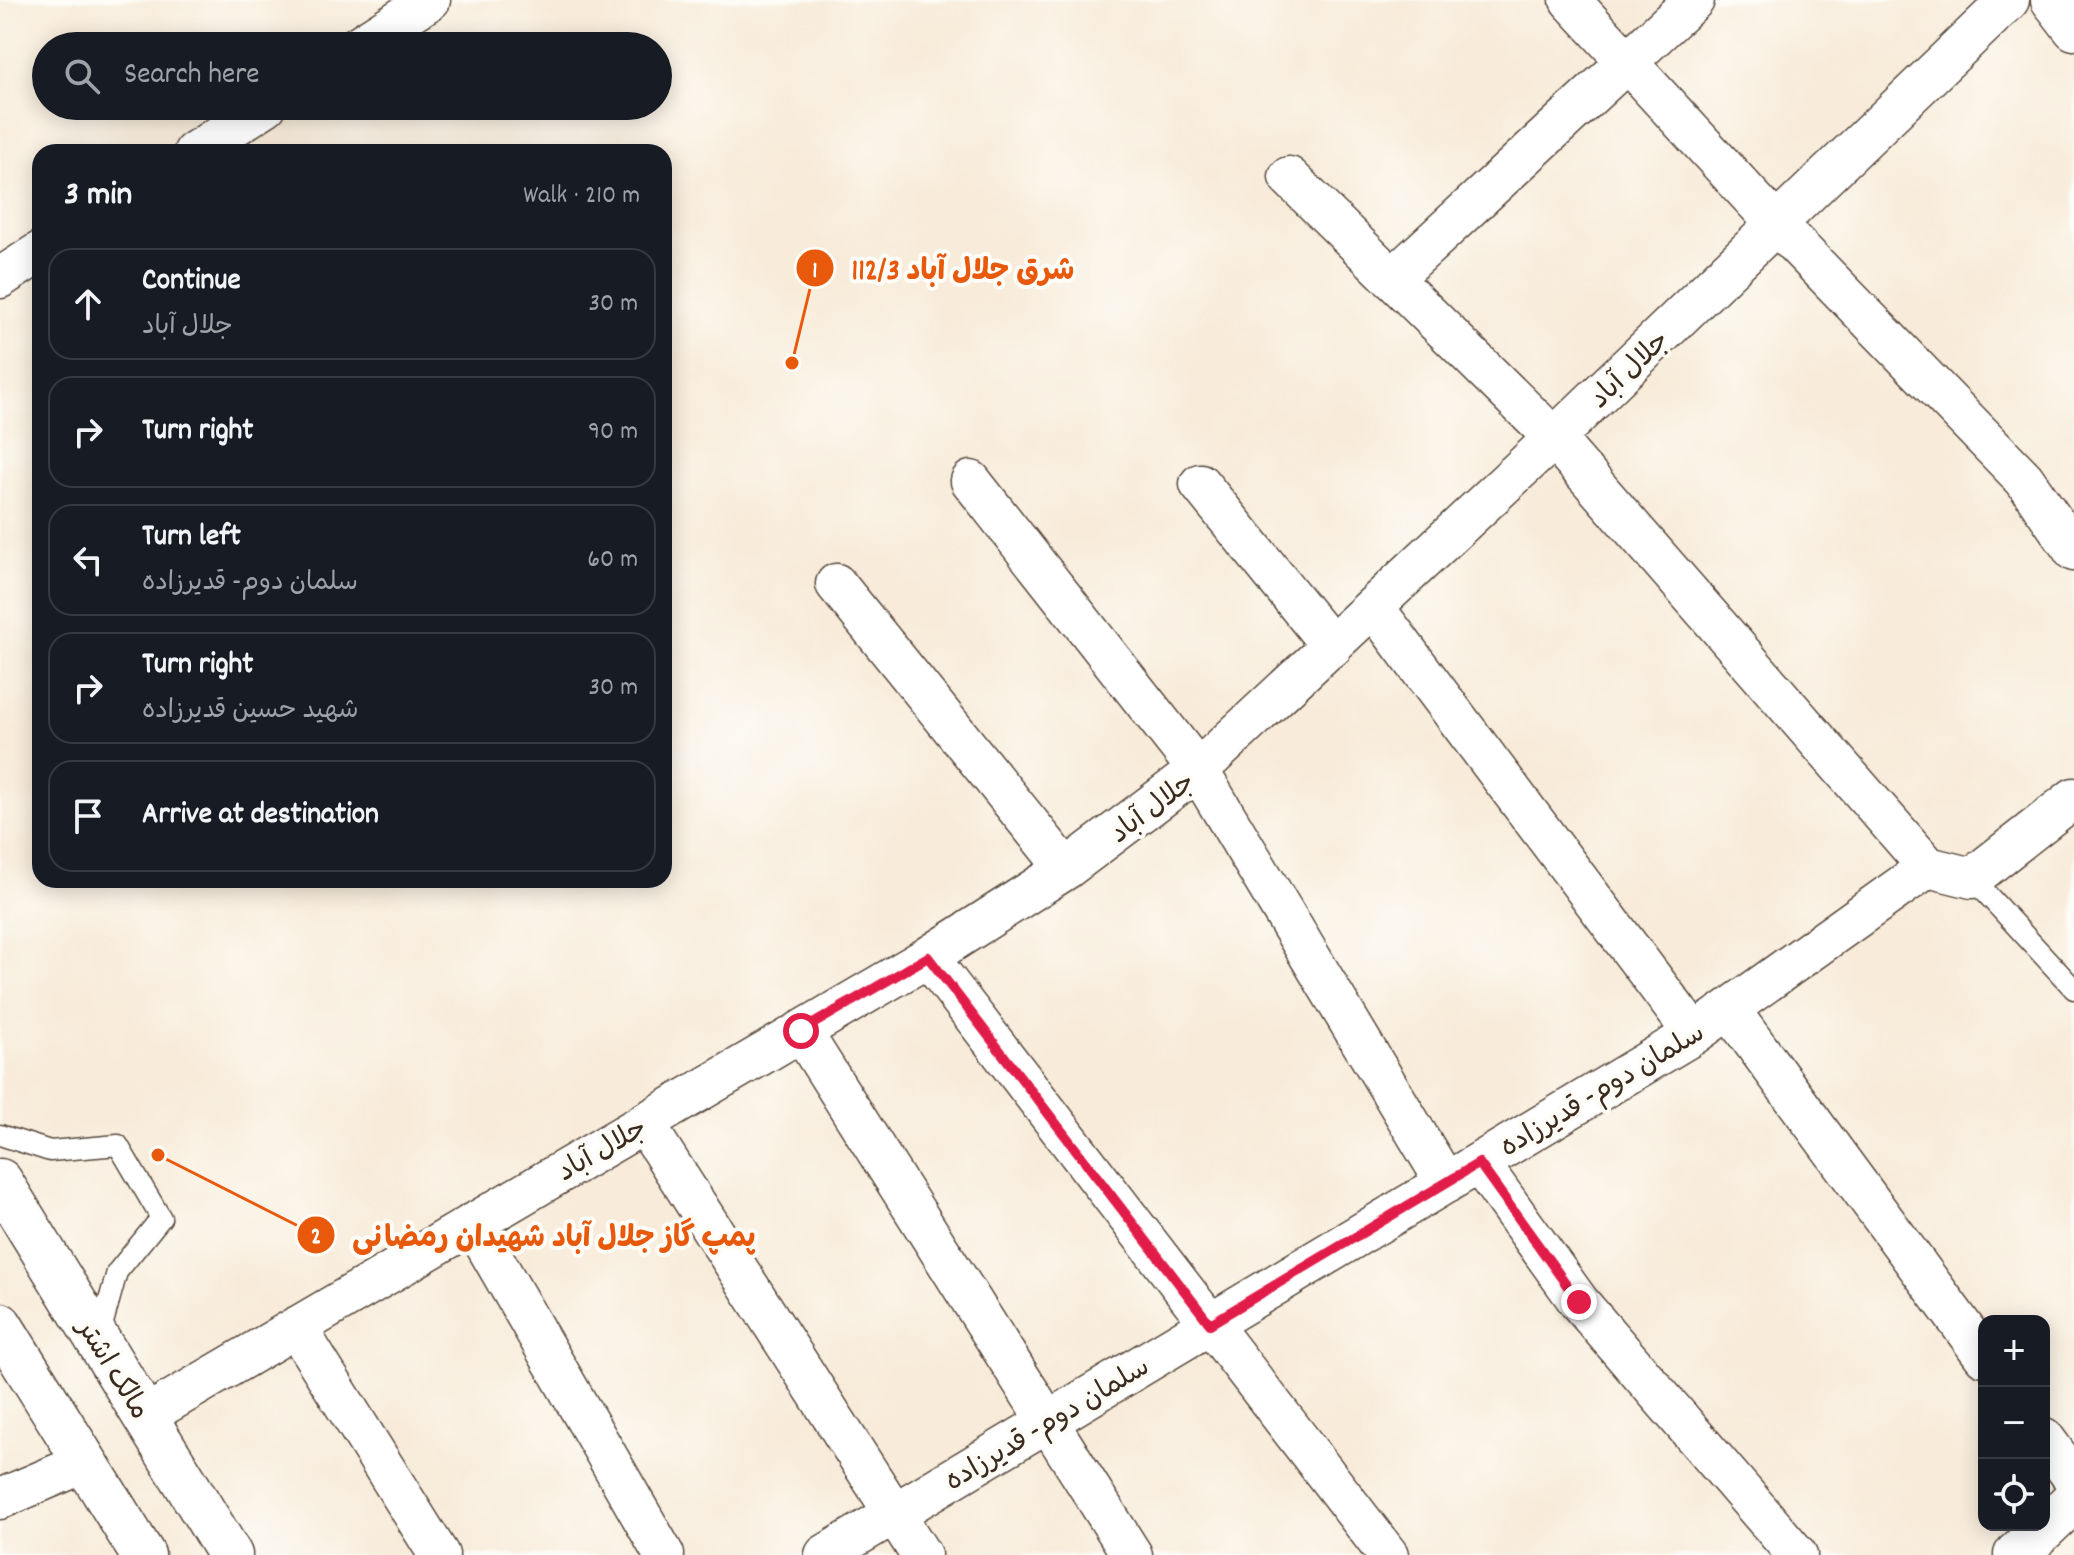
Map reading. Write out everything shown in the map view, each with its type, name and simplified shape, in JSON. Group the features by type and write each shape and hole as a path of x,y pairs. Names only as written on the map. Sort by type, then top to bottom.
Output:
{"main road":[{"name":"مالک اشتر","path":"0,1181 230,1555"},
{"path":"0,1325 143,1555"},
{"path":"2016,1555 2074,1500"}],"street":[{"path":"380,32 430,0"},
{"path":"1570,0 1776,224 2024,479 2074,551"},
{"path":"1392,279 1694,0"},
{"name":"جلال آباد","path":"145,1416 928,957 1066,869 1198,770 1375,609 2009,0"},
{"path":"2051,0 2074,30"},
{"path":"207,144 244,120"},
{"path":"1289,177 1554,438 1928,867 1972,878 2074,798"},
{"path":"0,278 32,257"},
{"path":"971,481 1198,770 1462,1173 1579,1302 1797,1555"},
{"path":"1200,484 1332,647"},
{"path":"836,584 1066,869"},
{"path":"1375,609 1694,1034"},
{"name":"سلمان دوم- قدیرزاده","path":"825,1555 1694,1034 1928,867"},
{"path":"928,957 1388,1555"},
{"path":"1729,1009 1978,1348"},
{"path":"801,1031 1132,1555"},
{"path":"644,1123 921,1555"},
{"path":"473,1223 664,1555"},
{"path":"296,1327 439,1555"},
{"path":"2050,1446 2074,1479"},
{"path":"0,1499 86,1462"}],"lane":[{"path":"1972,878 2074,989"},
{"path":"0,1135 50,1151 118,1145 161,1218 117,1272 98,1341"}],"place":[{"name":"شرق جلال آباد 112/3","path":"792,363"},
{"name":"پمپ گاز جلال آباد شهیدان رمضانی","path":"158,1155"}],"route":[{"path":"801,1031 928,957 1210,1324 1479,1163 1579,1302"}]}
